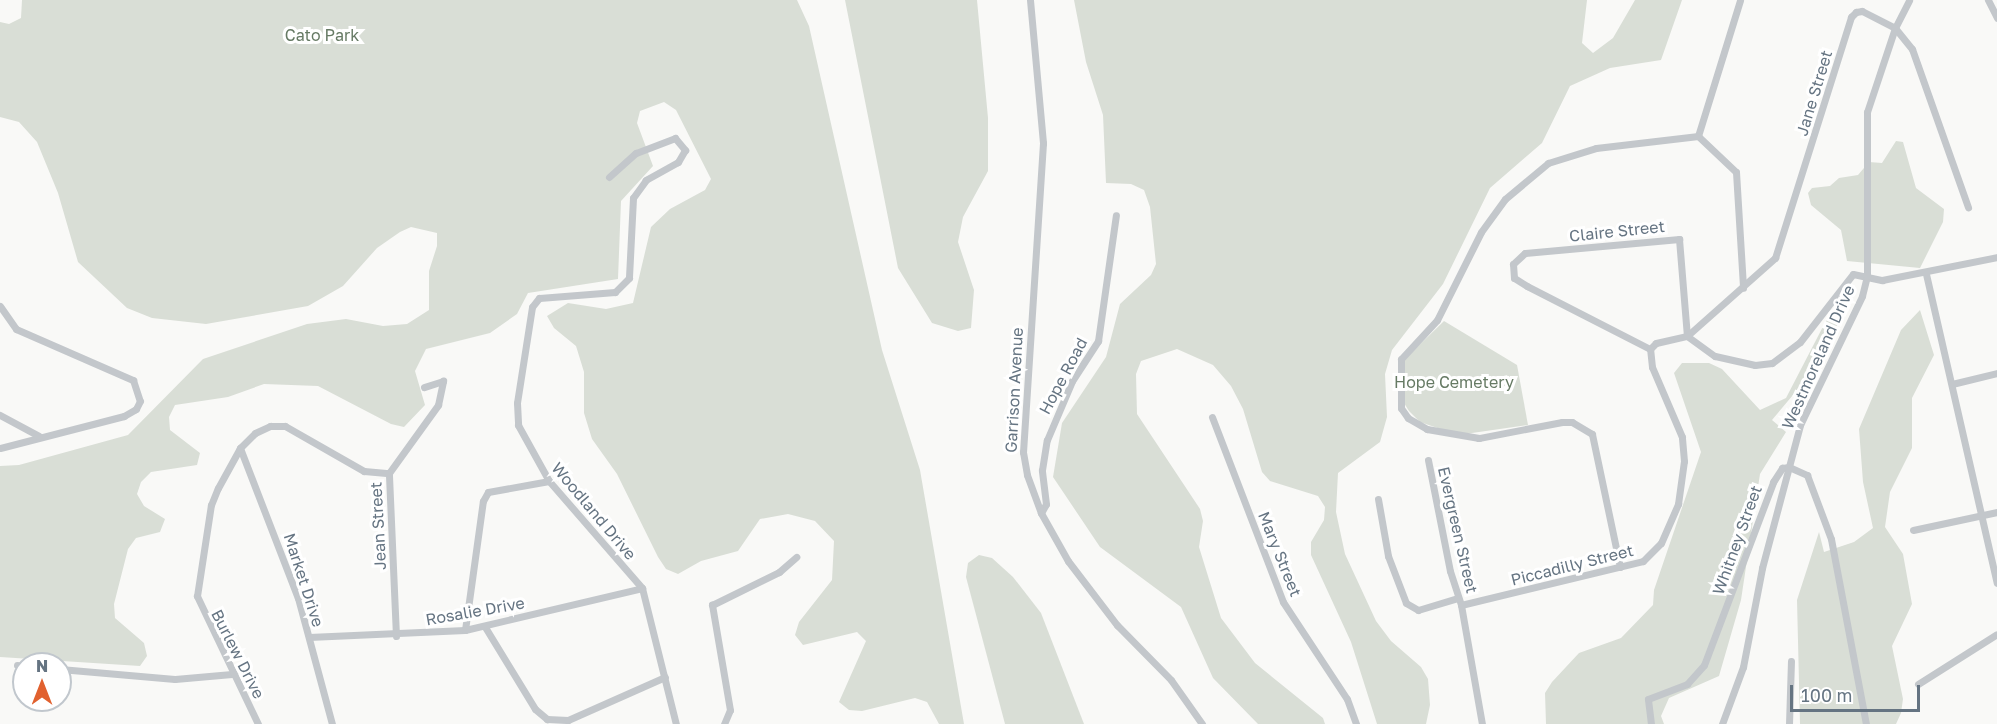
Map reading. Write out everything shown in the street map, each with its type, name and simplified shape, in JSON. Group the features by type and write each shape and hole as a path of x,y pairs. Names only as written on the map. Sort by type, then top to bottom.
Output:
{"street":[{"name":"Garrison Avenue","path":"1030,0 1043,142 1023,452 1041,513 1068,561 1118,625 1171,680 1202,724"},
{"path":"1698,136 1740,0"},
{"name":"Westmoreland Drive","path":"1722,724 1743,668 1762,568 1807,406 1851,324 1867,276 1865,127 1895,28 1909,0"},
{"path":"1988,0 1997,18"},
{"name":"Jane Street","path":"1650,349 1656,343 1687,336 1766,268 1782,242 1851,17 1862,11 1895,28 1912,49 1968,207"},
{"path":"1698,136 1736,172 1743,288"},
{"path":"1620,567 1592,434 1572,422 1479,438 1427,429 1408,418 1401,408 1401,359 1437,320 1481,232 1505,199 1548,163 1596,148 1698,136"},
{"name":"Woodland Drive","path":"609,177 636,153 675,138 685,150 678,162 646,180 633,198 629,278 615,292 538,298 532,307 517,403 518,425 549,481 642,588 676,724"},
{"name":"Hope Road","path":"1041,513 1046,504 1042,470 1047,440 1072,381 1098,341 1116,215"},
{"name":"Claire Street","path":"1650,349 1515,278 1513,264 1525,253 1679,239 1687,336"},
{"path":"1687,336 1715,356 1732,362 1772,363 1800,342 1853,273 1882,280 1926,274 1997,257"},
{"path":"1926,274 1997,583"},
{"path":"0,306 15,328 133,380 140,401 136,409 124,416 39,436 0,448"},
{"name":"Piccadilly Street","path":"1378,499 1388,556 1406,603 1418,610 1643,561 1661,543 1678,504 1681,486 1682,437 1652,367 1650,349"},
{"path":"1952,384 1997,373"},
{"name":"Jean Street","path":"396,636 389,473 438,405 443,381 424,387"},
{"path":"0,415 39,436"},
{"name":"Mary Street","path":"1212,417 1283,602 1347,699 1356,724"},
{"name":"Burlew Drive","path":"258,724 199,608 198,588 210,506 240,448 255,433 270,426 285,426 364,471 389,473"},
{"name":"Market Drive","path":"240,448 276,536 309,638 332,724"},
{"name":"Evergreen Street","path":"1428,460 1460,602"},
{"path":"1789,467 1807,475 1831,539 1866,724"},
{"name":"Whitney Street","path":"1651,724 1648,699 1687,684 1704,665 1773,482 1782,468 1789,467"},
{"path":"465,630 483,501 488,492 549,481"},
{"path":"1913,530 1997,512"},
{"path":"724,724 730,710 712,604 779,572 796,557"},
{"name":"Rosalie Drive","path":"309,638 396,636 485,627 642,588"},
{"path":"1460,602 1482,724"},
{"path":"485,627 535,709 547,719 558,722 665,677"},
{"path":"1918,684 1997,634"},
{"path":"1789,724 1791,661"},
{"path":"72,670 175,679 232,674"}],"green space":[{"name":"Cato Park","path":"22,0 797,0 809,26 882,350 920,470 964,724 939,724 927,702 915,698 862,711 849,710 839,702 866,641 857,632 803,645 795,635 799,622 832,580 834,541 815,521 788,514 760,519 738,551 701,561 678,574 666,569 658,557 617,474 592,439 584,413 584,372 576,346 554,328 547,316 568,303 606,309 633,303 651,227 670,209 705,190 711,179 676,110 664,102 640,111 637,123 653,166 621,201 618,279 528,293 517,314 490,333 426,349 415,371 425,405 404,427 391,424 318,386 264,384 228,397 175,405 169,417 170,430 200,453 197,465 151,472 141,482 137,494 144,506 165,519 160,532 136,538 128,549 114,604 115,618 144,643 147,656 140,666 72,662 72,652 12,652 12,658 0,657 0,466 19,465 128,435 203,359 307,324 346,319 383,326 407,324 429,310 429,271 437,246 437,233 411,227 400,232 377,248 343,286 308,306 206,324 152,318 127,308 78,262 58,193 37,142 19,122 0,117 0,22 9,24 21,18"},
{"path":"845,0 977,0 988,118 988,171 963,217 958,242 974,290 971,328 958,331 932,323 898,268"},
{"path":"1074,0 1587,0 1582,43 1593,53 1613,38 1635,0 1682,0 1661,60 1610,68 1570,86 1542,143 1490,188 1443,284 1392,350 1385,374 1387,417 1380,442 1338,473 1336,512 1345,554 1376,621 1391,641 1421,667 1428,679 1430,705 1426,724 1377,724 1351,642 1311,555 1311,542 1324,520 1325,507 1318,496 1270,481 1262,472 1243,409 1231,386 1213,365 1177,349 1141,361 1136,374 1137,414 1200,509 1203,521 1199,547 1221,618 1255,663 1323,718 1325,724 1258,724 1213,678 1181,607 1100,547 1053,477 1062,423 1106,357 1120,304 1151,275 1156,264 1150,207 1144,190 1131,184 1106,183 1103,115 1086,62"},
{"path":"1896,141 1903,142 1916,188 1944,209 1943,222 1920,268 1847,261 1841,230 1811,205 1808,193 1812,188 1830,186 1839,178 1858,175 1869,162 1882,163"},
{"path":"1841,310 1841,318 1809,376 1772,420 1786,432 1760,474 1741,600 1719,676 1669,698 1661,716 1664,724 1546,724 1545,693 1552,682 1579,653 1621,638 1653,605 1654,590 1701,452 1674,373 1682,363 1709,363 1722,369 1760,410 1786,398 1829,315"},
{"path":"1920,310 1934,355 1912,398 1912,448 1890,492 1885,527 1903,554 1912,604 1892,646 1903,699 1901,713 1896,724 1800,724 1797,600 1819,532 1824,552 1854,542 1873,528 1863,482 1859,429 1901,330"},
{"name":"Hope Cemetery","path":"1444,321 1517,365 1528,425 1458,435 1420,422 1409,411 1404,403 1404,360"},
{"path":"979,555 992,558 1013,577 1041,613 1084,724 1005,724 966,577 968,563"}]}
